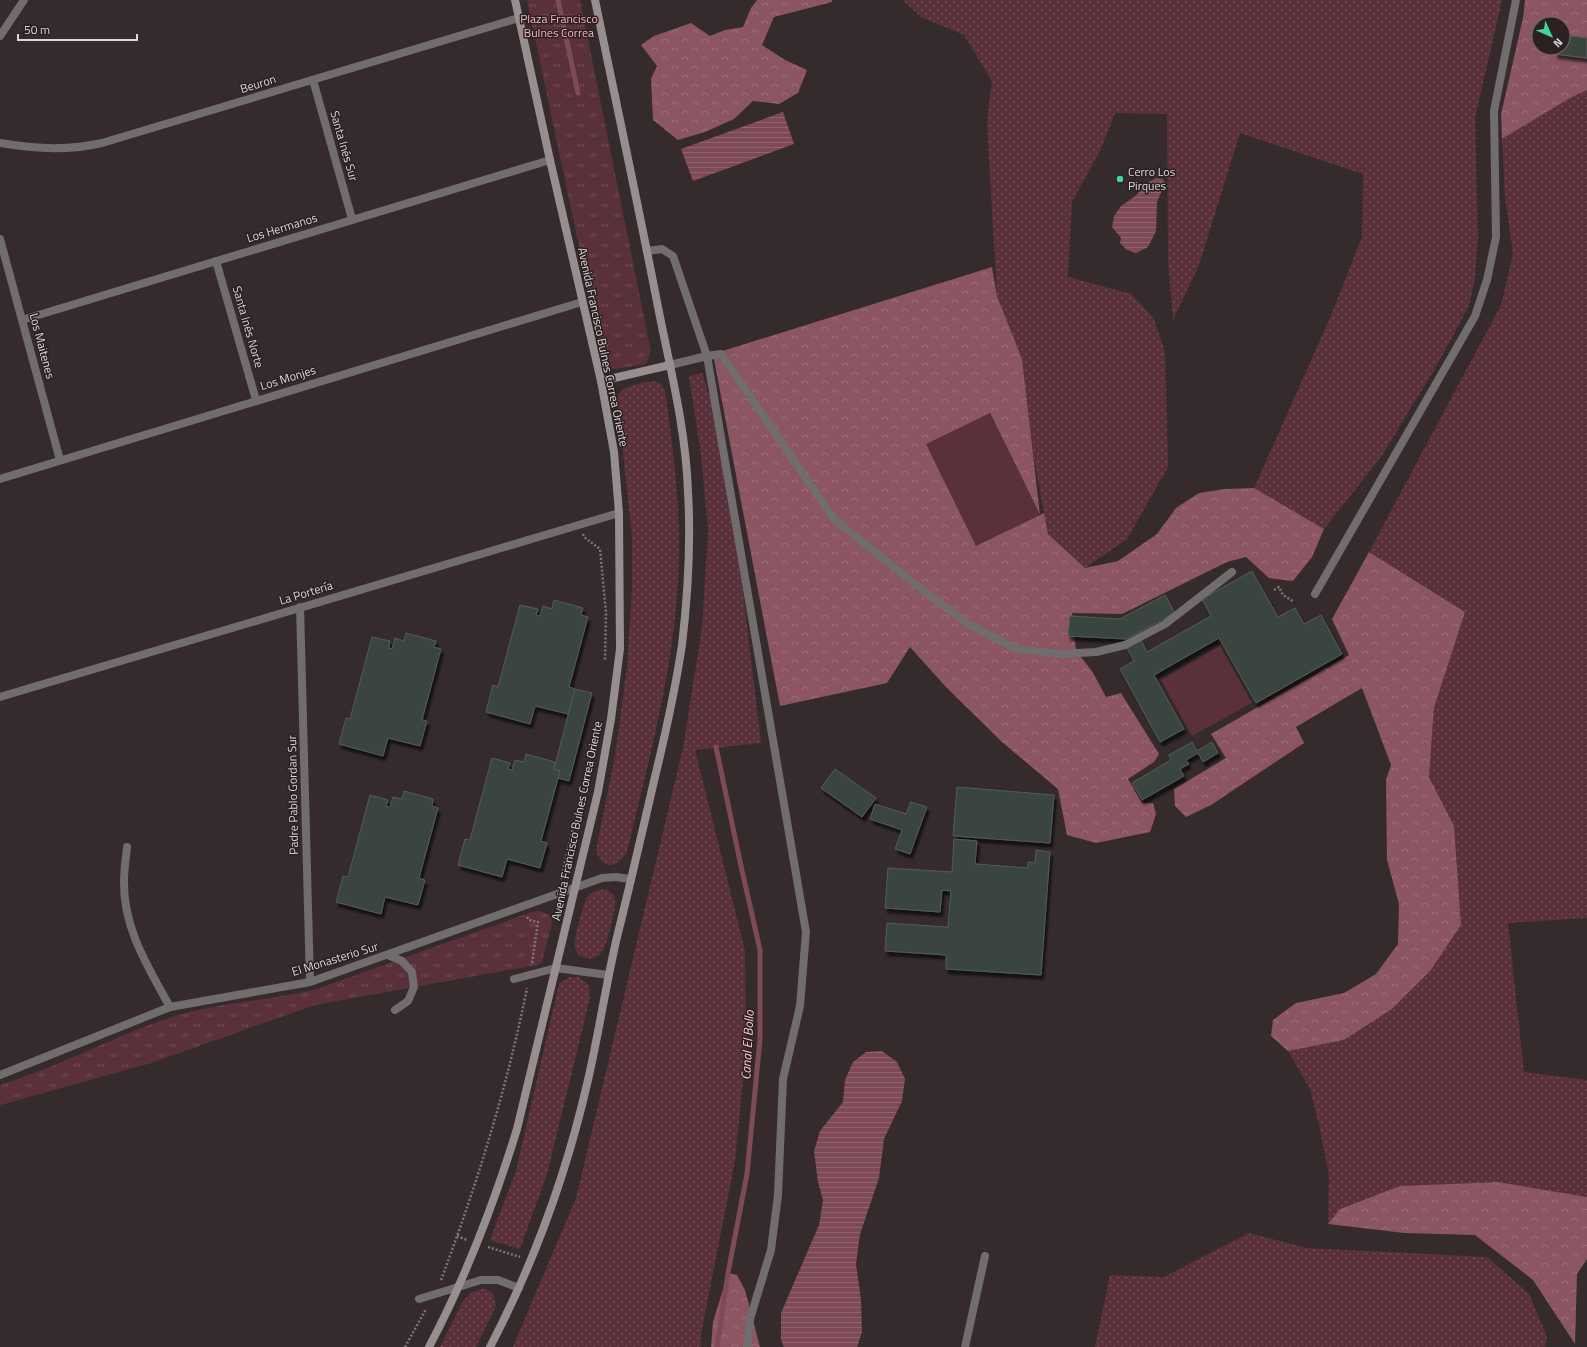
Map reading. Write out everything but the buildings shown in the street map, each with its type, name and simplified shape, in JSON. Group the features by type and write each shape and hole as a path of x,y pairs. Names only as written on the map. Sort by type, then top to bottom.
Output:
{"street":[{"path":"0,36 24,0"},
{"name":"Avenida Francisco Bulnes Correa Oriente","path":"429,1347 459,1287 478,1244 503,1175 517,1129 598,792 612,719 620,649 619,513 614,452 600,381 515,0"},
{"path":"490,1347 530,1261 558,1186 590,1074 608,975 668,721 682,645 687,589 690,545 688,488 680,414 595,0"},
{"path":"1315,594 1475,316 1487,280 1496,237 1494,111 1516,0"},
{"name":"Beuron","path":"0,143 26,147 51,148 88,146 519,18"},
{"name":"Santa Inés Sur","path":"313,80 352,220"},
{"name":"Los Hermanos","path":"22,320 550,160"},
{"name":"Los Maitenes","path":"0,239 60,460"},
{"path":"647,251 662,249 673,256 707,356 806,932 800,1006 783,1078 778,1195 771,1250 750,1319 747,1347"},
{"name":"Santa Inés Norte","path":"216,261 256,400"},
{"name":"Los Monjes","path":"0,479 582,302"},
{"path":"600,381 721,354 834,519 916,585 968,624 1016,649 1060,654 1096,652 1125,645 1165,624 1232,572"},
{"name":"La Portería","path":"0,697 619,513"},
{"name":"Padre Pablo Gordan Sur","path":"300,607 310,982"},
{"path":"127,847 124,882 128,919 135,942 170,1007"},
{"name":"El Monasterio Sur","path":"0,1075 170,1007 310,982 602,878 615,877 631,879"},
{"path":"388,955 402,960 412,972 414,987 408,1001 395,1010"},
{"path":"514,980 556,968 608,975"},
{"path":"964,1347 984,1256"},
{"path":"419,1299 481,1280 498,1280 518,1288"}],"path":[{"path":"580,525 584,538 600,549 606,613 604,669"},
{"path":"1274,590 1279,587 1283,595 1294,602"},
{"path":"556,881 562,879 577,812 589,771"},
{"path":"405,1347 435,1294 457,1236 499,1105 516,1041 530,975 538,922 529,920 523,907"},
{"path":"457,1236 530,1261"}],"green space":[{"name":"Plaza Francisco Bulnes Correa","path":"527,0 580,0 651,352 646,364 615,369 604,365"},
{"path":"757,0 832,0 832,2 774,17 762,45 785,60 807,70 798,93 779,104 753,101 734,119 705,132 678,140 653,120 651,79 657,66 641,45 654,36 691,23 710,36 725,30 743,27 751,8"},
{"path":"903,0 1502,0 1475,118 1478,236 1475,278 1469,306 1437,365 1381,457 1324,529 1254,488 1330,318 1362,237 1363,174 1240,133 1199,265 1173,320 1168,259 1167,114 1115,113 1100,151 1072,202 1068,277 1131,294 1153,317 1165,352 1168,467 1127,539 1085,568 1048,534 1030,437 1022,359 997,296 987,122 992,81 964,35 921,17"},
{"path":"1525,0 1587,0 1587,90 1570,98 1502,139 1501,114 1523,18"},
{"path":"1587,90 1587,918 1508,923 1524,1072 1587,1080 1587,1197 1498,1182 1400,1186 1340,1209 1328,1224 1329,1176 1320,1129 1310,1089 1288,1051 1344,1040 1392,1009 1454,826 1429,777 1434,708 1465,612 1369,552 1501,305 1513,254 1505,196 1502,139 1570,98"},
{"path":"992,267 997,296 1022,359 1040,515 1044,513 1048,534 1085,568 1118,561 1157,534 1176,508 1199,493 1225,489 1254,488 1324,529 1312,557 1293,581 1269,578 1246,557 1227,562 1122,614 1072,613 1076,651 1092,671 1106,697 1121,693 1159,754 1154,762 1128,779 1142,803 1153,803 1156,814 1150,832 1096,843 1067,835 1058,789 1002,742 945,686 910,647 887,683 780,706 713,354","holes":["990,413 1040,515 975,545"]},
{"path":"702,373 726,449 761,743 695,750 745,951 746,1050 735,1161 701,1334 701,1347 513,1347 576,1198 683,748 702,628 708,530 701,454 689,376"},
{"path":"653,381 660,383 665,391 676,486 679,557 675,615 665,684 627,852 619,862 610,865 602,861 596,850 615,756 627,667 632,587 632,536 617,398 619,393 627,387"},
{"path":"990,413 1040,515 976,546 926,444"},
{"path":"1369,552 1465,612 1434,708 1429,777 1454,826 1461,925 1430,971 1392,1009 1344,1040 1288,1051 1271,1036 1273,1020 1296,1003 1344,993 1376,974 1398,944 1399,904 1387,860 1386,780 1391,765 1362,688 1296,727 1304,743 1211,805 1186,817 1175,806 1174,789 1226,758 1211,734 1349,655 1332,619"},
{"path":"1220,646 1252,703 1192,736 1161,680"},
{"path":"606,889 615,896 615,908 611,926 603,950 595,958 590,959 583,957 576,952 575,942 578,924 585,901 589,895 593,892"},
{"path":"540,911 551,916 552,923 542,962 537,965 315,1005 151,1063 0,1105 0,1085 21,1078 163,1020 201,1009 278,997 317,989 532,912"},
{"path":"569,977 579,977 589,985 590,998 547,1174 520,1249 490,1240 516,1171 559,984"},
{"path":"1498,1182 1587,1197 1587,1259 1577,1274 1575,1344 1533,1280 1475,1235 1404,1233 1328,1224 1340,1209 1400,1186"},
{"path":"1249,1233 1307,1248 1487,1257 1529,1294 1547,1337 1545,1347 1095,1347 1110,1275 1164,1277"},
{"path":"728,1273 737,1275 745,1290 760,1347 711,1347 713,1322"},
{"path":"484,1288 493,1293 496,1306 476,1347 440,1347 463,1301 472,1292"}],"shaded area":[{"path":"783,112 794,144 693,181 681,149"},
{"path":"1156,178 1163,179 1165,183 1157,202 1156,231 1148,247 1136,253 1127,250 1120,243 1121,238 1112,227 1114,216 1121,206 1134,197 1149,182"},
{"path":"882,1051 897,1062 905,1079 902,1101 884,1139 879,1178 860,1234 856,1264 861,1300 862,1332 857,1347 784,1347 781,1340 781,1313 819,1225 823,1200 818,1182 814,1151 820,1131 843,1102 845,1080 853,1062 866,1052"}],"waterway":[{"name":"Canal El Bollo","path":"558,0 578,93"},
{"name":"Canal El Bollo","path":"716,747 760,950 760,1039 747,1174 728,1273 717,1347"}],"place":[{"name":"Cerro Los Pirques","path":"1120,179"}]}
